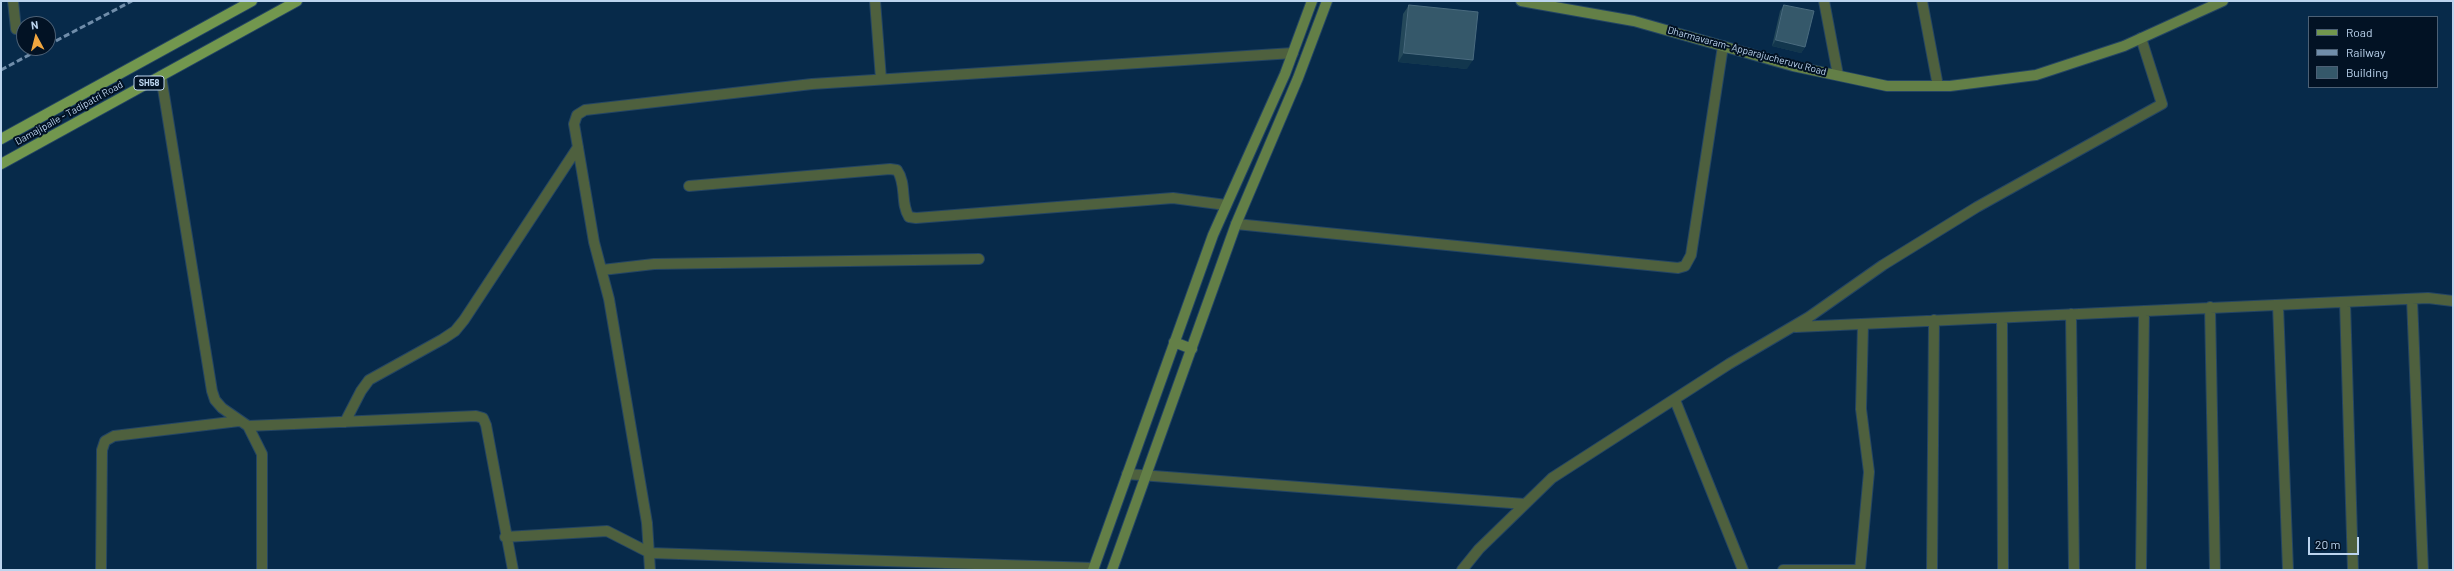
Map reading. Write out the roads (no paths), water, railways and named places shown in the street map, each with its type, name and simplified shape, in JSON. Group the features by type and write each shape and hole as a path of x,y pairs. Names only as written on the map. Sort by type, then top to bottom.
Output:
{"main road":[{"name":"Damajipalle - Tadipatri Road","path":"1,139 252,1"},
{"name":"Damajipalle - Tadipatri Road","path":"1,164 297,1"},
{"path":"1093,569 1213,235 1293,53 1312,1"},
{"path":"1112,570 1236,224 1298,78 1327,1"},
{"name":"Dharmavaram- Apparajucheruvu Road","path":"1521,1 1634,20 1793,66 1887,86 1938,86 2036,75 2141,38 2223,1"},
{"path":"1174,342 1192,349"}],"street":[{"path":"13,1 16,29"},
{"path":"875,1 881,79"},
{"path":"1824,1 1838,75"},
{"path":"1922,1 1938,86"},
{"path":"1462,570 1479,549 1552,478 1729,364 1793,327 1883,265 1977,207 2162,104 2141,38"},
{"path":"1236,224 1678,268 1685,266 1691,255 1723,46"},
{"path":"650,570 647,523 602,270 594,242 574,124 577,115 585,110 812,84 1293,53"},
{"path":"161,76 212,391 215,400 222,408 243,423 262,454 264,466 262,570"},
{"path":"345,422 361,391 369,380 444,339 460,325 578,147"},
{"path":"689,186 890,169 897,170 902,177 905,212 909,217 916,218 1173,198 1226,205"},
{"path":"602,270 654,264 979,259"},
{"path":"1793,327 2412,299 2453,301"},
{"path":"2412,299 2423,570"},
{"path":"2344,302 2353,570"},
{"path":"2278,305 2288,570"},
{"path":"2210,307 2215,570"},
{"path":"2141,570 2144,311"},
{"path":"2071,314 2074,570"},
{"path":"2002,318 2003,570"},
{"path":"1932,570 1934,320"},
{"path":"1860,570 1869,472 1861,409 1863,324"},
{"path":"1675,400 1743,570"},
{"path":"101,570 102,450 106,441 114,436 243,423 345,422 476,416 483,418 486,425 513,570"},
{"path":"1127,474 1525,504"},
{"path":"506,537 607,531 650,553 1093,569"},
{"path":"1783,570 1856,570"}],"railway":[{"path":"56,41 132,1"},
{"path":"1,70 27,56"}]}
